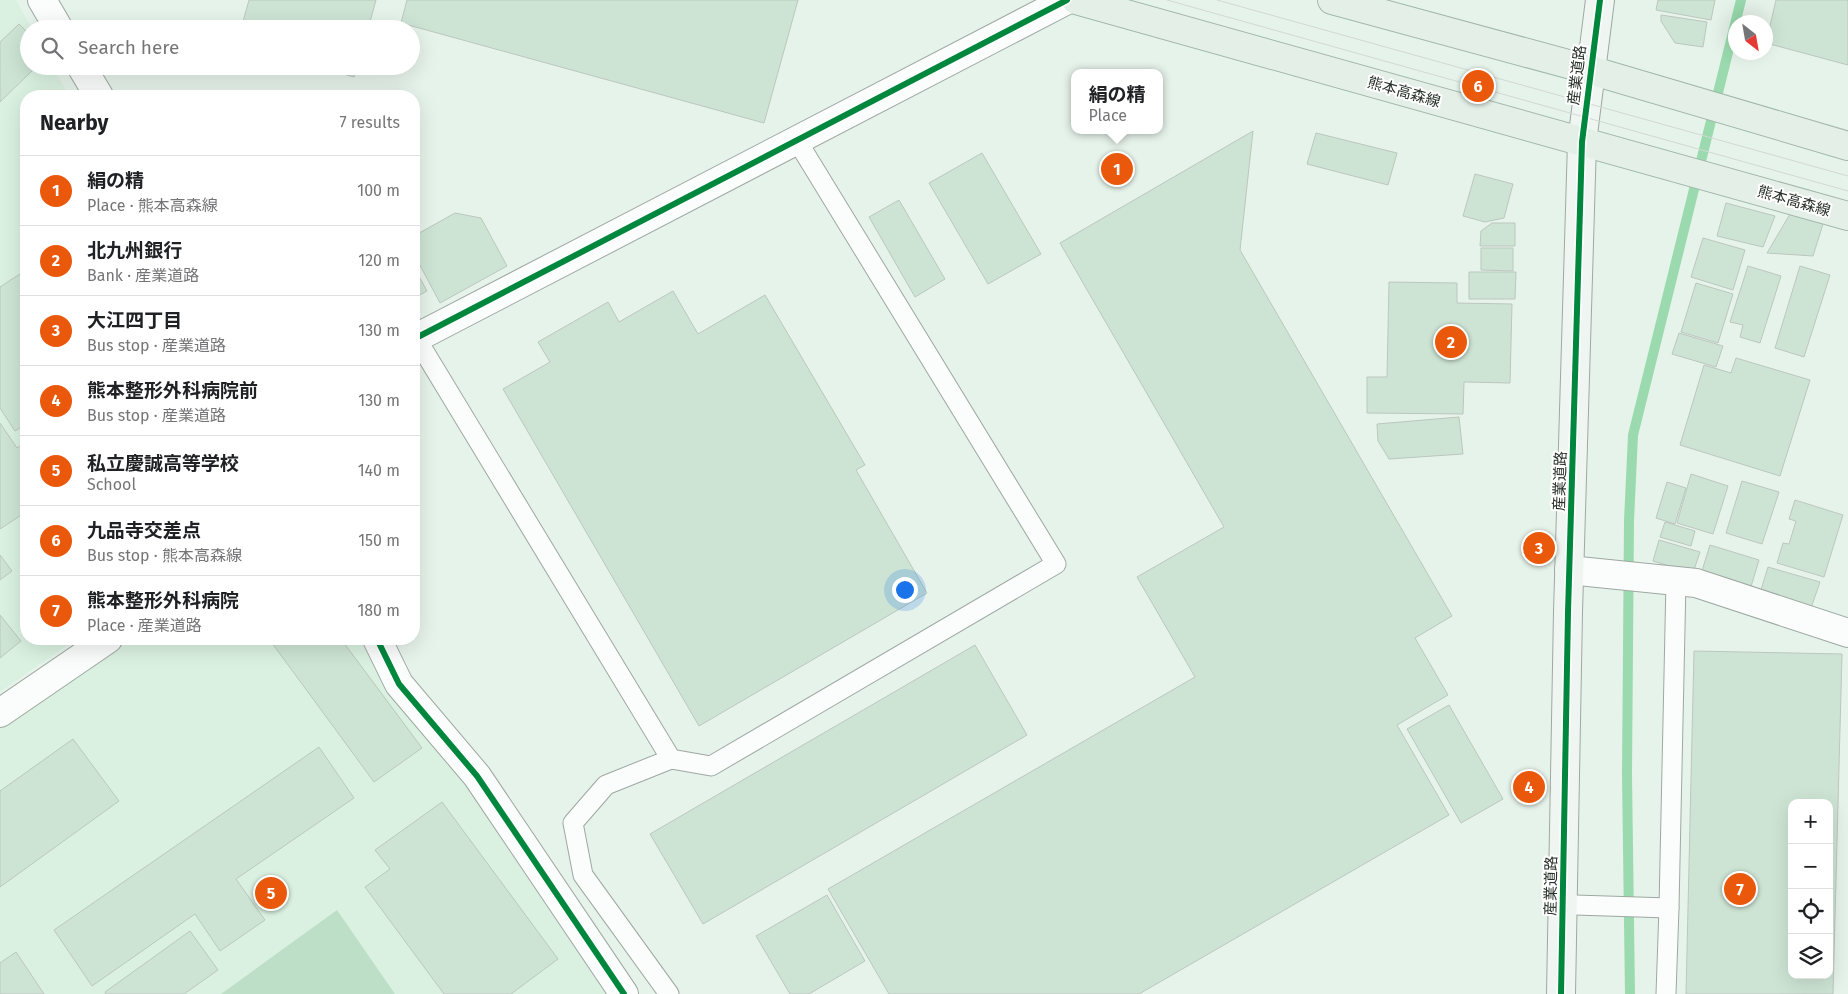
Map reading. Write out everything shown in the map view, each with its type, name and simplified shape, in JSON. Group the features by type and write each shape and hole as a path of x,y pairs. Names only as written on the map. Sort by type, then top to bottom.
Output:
{"main road":[{"name":"熊本高森線","path":"1076,0 1848,216"},
{"path":"1332,0 1590,70 1848,146"}],"street":[{"path":"42,0 54,20"},
{"path":"420,336 796,139 1067,0"},
{"name":"産業道路","path":"1561,994 1569,570 1582,142 1600,0"},
{"path":"86,75 95,90"},
{"path":"1569,570 1696,583 1848,634"},
{"path":"0,713 99,645"},
{"path":"380,645 399,684 477,776 624,994"}],"lane":[{"path":"669,994 583,875 574,823 606,785 671,759 711,766 1056,564 796,139"},
{"path":"420,347 671,759"},
{"path":"1666,994 1676,581"},
{"path":"1575,904 1669,908"}],"shaded area":[{"path":"0,0 16,0 27,20 20,20 20,75 57,75 66,90 20,90 20,645 67,645 0,692"},
{"path":"119,645 375,645 427,739 472,792 613,994 0,994 0,729"},
{"path":"337,910 395,994 221,994"}],"building":[{"path":"249,0 376,0 370,20 243,20"},
{"path":"407,0 798,0 764,123 420,28 420,20 402,20"},
{"path":"1658,0 1715,0 1711,20 1656,10"},
{"path":"1776,0 1848,0 1848,65 1773,45 1773,15"},
{"path":"1661,15 1707,22 1703,47 1675,43 1661,21"},
{"path":"20,25 20,75 28,75 0,102 0,42"},
{"path":"1253,131 1240,250 1452,616 1415,638 1448,695 1397,725 1449,815 1139,994 889,994 828,889 1195,677 1137,577 1224,527 1060,243"},
{"path":"1316,133 1397,153 1388,185 1307,164"},
{"path":"982,153 1041,254 988,284 929,183"},
{"path":"1475,174 1513,184 1504,218 1485,222 1463,216"},
{"path":"899,200 945,279 915,297 869,217"},
{"path":"1726,203 1775,216 1763,247 1717,236"},
{"path":"1793,209 1824,221 1813,256 1767,253"},
{"path":"455,213 481,218 507,266 440,303 420,265 420,233"},
{"path":"1492,223 1515,223 1515,246 1480,246 1481,231"},
{"path":"1703,238 1745,250 1733,290 1691,277"},
{"path":"1481,248 1513,248 1513,271 1481,270"},
{"path":"1748,266 1781,276 1760,343 1740,337 1743,325 1730,322"},
{"path":"1800,266 1830,275 1804,357 1775,348"},
{"path":"1469,272 1516,272 1515,299 1469,299"},
{"path":"20,274 20,428 15,431 0,408 0,287"},
{"path":"420,278 427,291 420,295"},
{"path":"1389,282 1457,283 1457,303 1512,304 1510,383 1464,382 1463,414 1367,413 1367,377 1387,377"},
{"path":"1696,283 1733,294 1718,343 1681,332"},
{"path":"673,291 698,334 765,295 865,465 856,470 927,593 699,726 503,389 550,362 538,342 608,302 619,322"},
{"path":"1679,333 1723,346 1716,367 1672,354"},
{"path":"1736,358 1810,380 1780,476 1680,445 1704,365 1731,373"},
{"path":"1459,417 1463,454 1389,459 1378,441 1377,424"},
{"path":"0,423 17,448 20,446 20,516 0,529"},
{"path":"1691,474 1728,486 1713,534 1677,523"},
{"path":"1742,481 1779,492 1762,544 1726,533"},
{"path":"1667,482 1686,488 1675,524 1656,518"},
{"path":"1795,500 1843,515 1824,577 1777,563 1783,543 1789,544 1796,521 1789,519"},
{"path":"1665,522 1695,531 1691,546 1660,537"},
{"path":"1659,540 1700,552 1693,573 1653,561"},
{"path":"1710,545 1759,560 1750,590 1701,574"},
{"path":"0,555 12,571 0,580"},
{"path":"1768,567 1820,582 1811,608 1760,593"},
{"path":"0,615 20,642 0,658"},
{"path":"273,645 345,645 422,748 374,782"},
{"path":"975,645 1027,735 703,924 650,834"},
{"path":"1694,651 1842,654 1833,994 1686,994"},
{"path":"1449,705 1503,799 1461,823 1407,729"},
{"path":"73,739 119,801 0,887 0,791"},
{"path":"319,747 354,798 236,879 265,920 220,951 195,914 92,986 54,930"},
{"path":"442,802 558,959 511,994 444,994 365,887 390,869 375,850"},
{"path":"827,895 865,961 809,994 790,994 756,936"},
{"path":"190,931 218,970 184,994 106,994 105,992"},
{"path":"16,952 44,994 0,994 0,963"}],"waterway":[{"path":"1630,994 1627,775 1629,521 1633,435 1741,0"}],"tram line":[{"path":"1167,0 1848,191"},
{"path":"1217,0 1848,176"}],"cycle path":[{"path":"420,336 1067,0"},
{"path":"1561,994 1568,612 1582,142 1600,0"},
{"path":"380,645 399,684 477,776 624,994"}],"place":[{"name":"九品寺交差点","path":"1478,86"},
{"name":"絹の精","path":"1117,169"},
{"name":"北九州銀行","path":"1451,342"},
{"name":"大江四丁目","path":"1539,548"},
{"name":"熊本整形外科病院前","path":"1529,787"},
{"name":"熊本整形外科病院","path":"1740,889"},
{"name":"私立慶誠高等学校","path":"271,893"}]}
